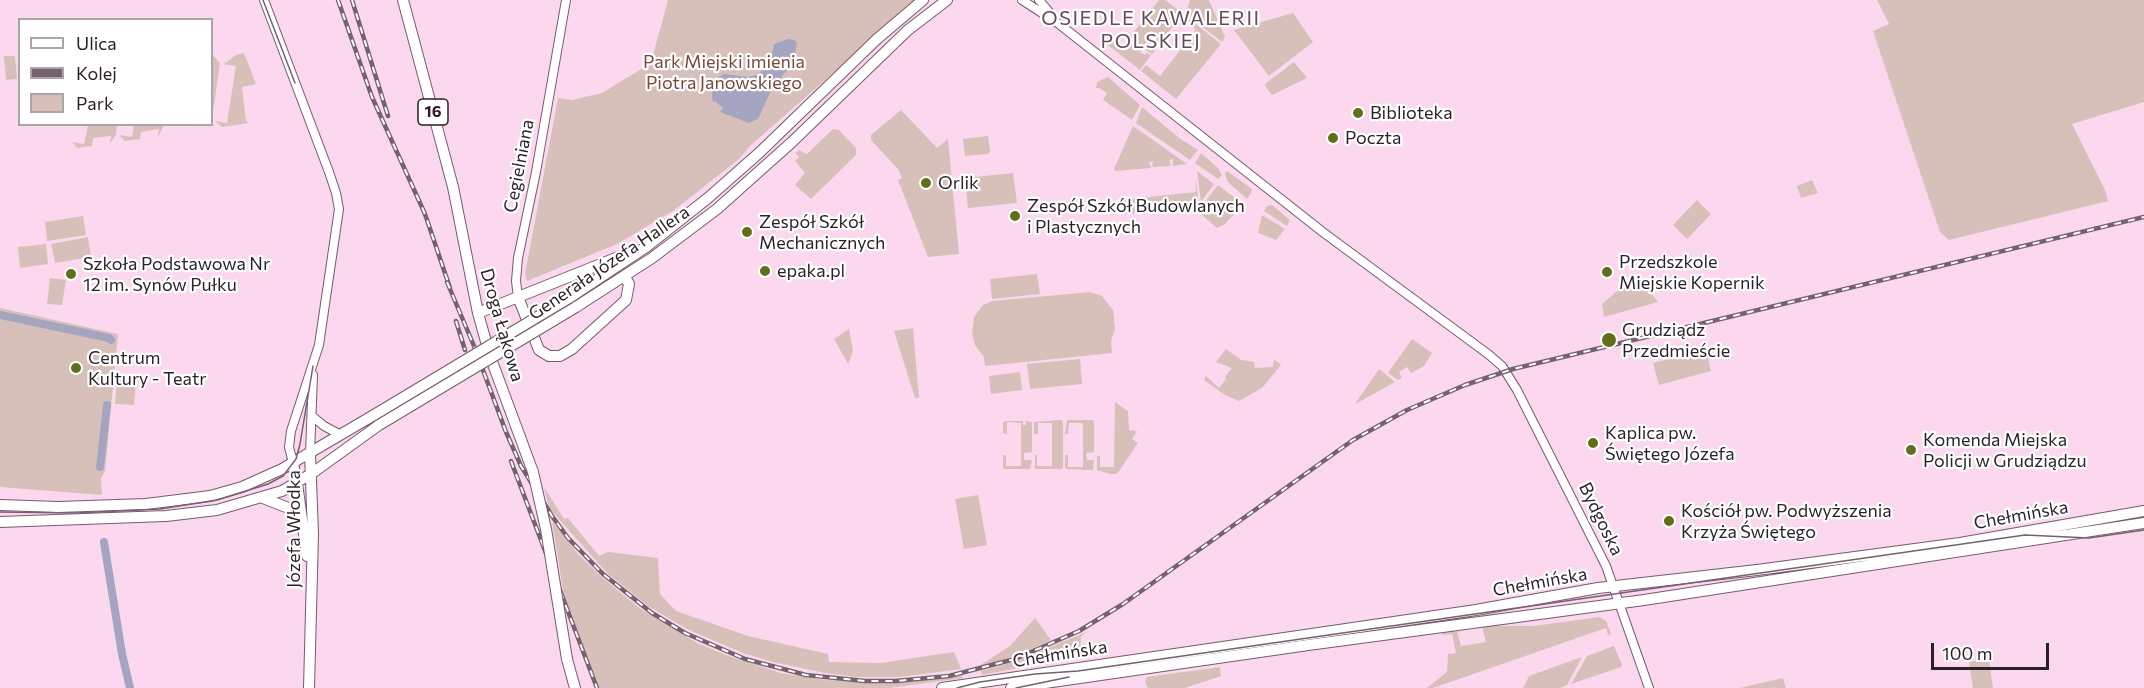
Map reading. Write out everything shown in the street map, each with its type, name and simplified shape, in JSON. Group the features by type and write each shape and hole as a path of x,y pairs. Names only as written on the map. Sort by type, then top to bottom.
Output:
{"main road":[{"name":"Droga Łąkowa","path":"402,0 453,187 478,313 490,356 533,472 542,505 572,688"},
{"name":"Generała Józefa Hallera","path":"572,302 723,185 877,39 923,0"},
{"name":"Generała Józefa Hallera","path":"0,505 146,504 210,496 261,480 341,435 376,420 572,302 625,277 717,209 792,142 909,30 947,0"},
{"path":"478,313 646,246"},
{"path":"518,297 539,350 549,356 560,356 572,349 626,300 628,284 625,277"},
{"name":"Generała Józefa Hallera","path":"0,522 192,514 262,498 297,483 311,474 376,420"},
{"name":"Józefa Włodka","path":"309,688 313,534 310,453"},
{"name":"Józefa Włodka","path":"292,463 301,513 310,604"},
{"path":"262,498 301,513"},
{"name":"Chełmińska","path":"942,688 1485,609 1593,589 1960,543 2144,511"},
{"name":"Chełmińska","path":"1011,688 1620,603 2144,523"}],"street":[{"path":"264,0 329,172 339,208 326,305 313,366 291,430 289,447 292,463"},
{"name":"Cegielniana","path":"518,297 516,281 518,258 536,172 566,0"},
{"path":"1022,0 1059,24"},
{"path":"1039,0 1059,24"},
{"name":"Bydgoska","path":"1059,24 1311,223 1488,354 1506,371 1576,504 1614,587 1649,688"},
{"path":"310,453 313,366"},
{"path":"312,416 341,435"}],"green space":[{"name":"Park Miejski imienia Piotra Janowskiego","path":"668,0 916,0 750,146 739,159 673,211 617,244 527,281 525,274 558,98 572,100 602,93 651,63"},
{"path":"1159,0 1165,0 1182,13 1164,38 1161,38 1163,40 1152,54 1142,48 1140,52 1151,55 1140,70 1104,42 1108,36 1122,47"},
{"path":"1190,0 1209,0 1225,37 1222,42 1186,14"},
{"path":"1877,0 2144,0 2144,102 2072,124 2105,190 2108,201 1949,240 1940,232 1873,31 1889,24"},
{"path":"1293,13 1313,42 1269,76 1234,30"},
{"path":"1185,18 1221,44 1176,99 1141,71 1146,65 1160,76 1196,30"},
{"path":"244,53 256,84 242,87 246,121 249,123 222,127 215,121 227,123 236,66 224,64 236,55"},
{"path":"213,55 220,63 213,112"},
{"path":"4,56 15,56 17,79 6,80"},
{"path":"1294,62 1307,78 1272,95 1265,86 1266,83"},
{"path":"1108,77 1140,105 1132,120 1103,100 1107,93 1096,88 1097,82"},
{"path":"1142,107 1179,138 1198,150 1190,160 1136,123"},
{"name":"Orlik","path":"901,110 937,148 948,139 959,254 928,257 898,180 902,178 898,169 871,140 871,135"},
{"path":"88,126 117,126 116,135 110,143 111,136 93,138 92,146 77,148 72,142 84,144"},
{"path":"134,126 164,126 158,137 159,129 141,132 140,139 125,141 119,135 132,137"},
{"path":"1133,126 1187,164 1173,166 1173,159 1169,160 1171,166 1152,167 1153,161 1149,162 1151,168 1115,171"},
{"path":"833,129 839,130 856,148 856,155 811,199 795,185 805,173 795,161 799,157 795,153 799,150 807,154"},
{"path":"988,136 990,151 988,154 965,156 963,139"},
{"path":"1201,153 1218,168 1222,175 1218,179 1195,163"},
{"path":"1197,171 1214,184 1201,202"},
{"path":"1227,171 1252,189 1247,199 1228,182 1225,174"},
{"path":"1013,173 1017,203 968,208 965,178"},
{"path":"1195,177 1199,204 1196,208 1126,214 1121,200 1196,192"},
{"path":"1812,180 1818,193 1801,198 1797,186"},
{"path":"1218,185 1243,204 1225,224 1217,228 1202,215 1201,207"},
{"path":"1697,200 1711,214 1687,239 1673,225"},
{"path":"1272,205 1290,220 1287,226 1264,211 1267,206"},
{"path":"1262,215 1285,229 1276,240 1258,233"},
{"path":"83,216 86,235 47,241 45,222"},
{"path":"88,237 91,257 55,263 51,244"},
{"path":"46,244 48,264 20,268 18,247"},
{"path":"1037,274 1040,294 992,299 990,279"},
{"path":"1636,275 1658,302 1604,317 1602,304"},
{"path":"50,278 66,280 62,305 47,304"},
{"path":"1090,292 1102,296 1113,310 1115,329 1111,341 1112,353 985,366 984,357 975,345 972,334 974,317 983,305 993,301"},
{"path":"0,308 118,334 105,471 101,478 102,495 0,487"},
{"path":"913,328 919,398 915,398 894,331"},
{"path":"849,329 853,351 848,364 834,339"},
{"path":"1412,339 1432,353 1424,366 1411,373 1407,367 1399,372 1402,378 1398,380 1388,373"},
{"path":"1226,349 1241,360 1254,362 1255,368 1273,367 1275,360 1281,365 1262,388 1239,401 1225,395 1204,380 1206,376 1219,388 1226,379 1225,377 1232,368 1216,362"},
{"path":"1706,349 1711,371 1659,385 1653,363"},
{"path":"1080,359 1082,384 1030,389 1027,364"},
{"path":"1379,369 1395,382 1355,404"},
{"path":"1020,372 1022,390 991,394 989,376"},
{"path":"117,379 136,381 134,405 115,404"},
{"path":"1115,402 1128,411 1129,430 1137,431 1132,439 1138,443 1117,474 1110,474 1097,470 1097,456 1100,456 1100,467 1114,467"},
{"path":"1061,420 1063,422 1063,468 1035,469 1035,455 1037,455 1037,466 1052,466 1052,423 1038,423 1038,434 1034,434 1034,422"},
{"path":"1067,420 1092,420 1094,422 1094,452 1086,453 1087,460 1094,460 1093,470 1066,469 1065,455 1068,455 1068,467 1083,467 1083,423 1069,423 1068,434 1065,434"},
{"path":"1005,421 1023,421 1023,425 1026,425 1026,421 1032,422 1032,452 1024,453 1024,460 1032,460 1030,469 1004,469 1003,455 1006,455 1006,466 1021,466 1021,423 1007,422 1007,434 1003,433"},
{"path":"544,487 564,519 568,518 599,556 608,552 658,558 660,594 676,611 748,636 828,654 829,662 881,663 954,652 961,669 900,677 857,677 825,673 743,653 687,629 648,606 607,573 549,508"},
{"path":"978,495 987,545 964,549 955,499"},
{"path":"552,521 578,554 638,607 697,643 726,655 781,673 825,680 893,683 962,675 963,678 889,688 599,688 564,597"},
{"path":"1599,617 1606,621 1611,634 1608,635 1606,628 1433,688 1427,688 1447,672 1448,654 1456,653 1452,634 1443,635 1442,633 1457,631 1461,646 1486,642 1482,626 1534,626"},
{"path":"1035,618 1051,640 1021,654 980,668 979,666 1010,646"},
{"path":"1089,631 1081,636 1080,656 982,675 981,671 1014,662"},
{"path":"1614,646 1621,667 1571,684 1587,656"},
{"path":"1582,657 1567,685 1560,688 1523,688 1529,676"},
{"path":"1989,659 1993,688 1973,688 1969,662"},
{"path":"1220,667 1221,676 1185,688 1148,688 1145,682 1147,677"},
{"path":"1783,678 1786,688 1740,688"}],"water":[{"path":"788,39 797,43 794,60 770,93 758,119 749,123 720,112 723,108 715,101 713,102 712,96 712,88 716,79 724,74 748,77 756,75 771,60 774,44"}],"waterway":[{"path":"0,315 111,340"},
{"path":"100,467 107,405"},
{"path":"104,542 122,654 130,688"}],"tram line":[{"path":"263,0 295,83"},
{"path":"0,512 77,513 160,509 217,500 268,484 283,476 296,459 313,366"},
{"path":"957,688 980,682 1035,674 1078,671 2025,535 2089,538 2144,530"},
{"path":"1016,688 1069,677"}],"railway":[{"path":"338,0 372,97 425,214 450,288"},
{"path":"352,0 388,116"},
{"path":"447,282 521,466 568,538 603,574 652,613 685,633 745,659 806,675 865,681 896,681 949,676 1015,659 1079,631 1123,604 1353,440 1407,410 1465,385 1513,369 2144,217"},
{"path":"456,321 465,350"},
{"path":"511,461 597,688"}],"place":[{"name":"Biblioteka","path":"1358,113"},
{"name":"Poczta","path":"1333,138"},
{"name":"Orlik","path":"926,183"},
{"name":"Zespół Szkół Budowlanych i Plastycznych","path":"1015,216"},
{"name":"Zespół Szkół Mechanicznych","path":"747,232"},
{"name":"epaka.pl","path":"765,271"},
{"name":"Przedszkole Miejskie Kopernik","path":"1607,272"},
{"name":"Szkoła Podstawowa Nr 12 im. Synów Pułku","path":"71,274"},
{"name":"Grudziądz Przedmieście","path":"1609,340"},
{"name":"Centrum Kultury - Teatr","path":"76,368"},
{"name":"Kaplica pw. Świętego Józefa","path":"1593,443"},
{"name":"Komenda Miejska Policji w Grudziądzu","path":"1911,450"},
{"name":"Kościół pw. Podwyższenia Krzyża Świętego","path":"1669,521"}],"district":[{"name":"OSIEDLE KAWALERII POLSKIEJ","path":"1151,30"}]}
